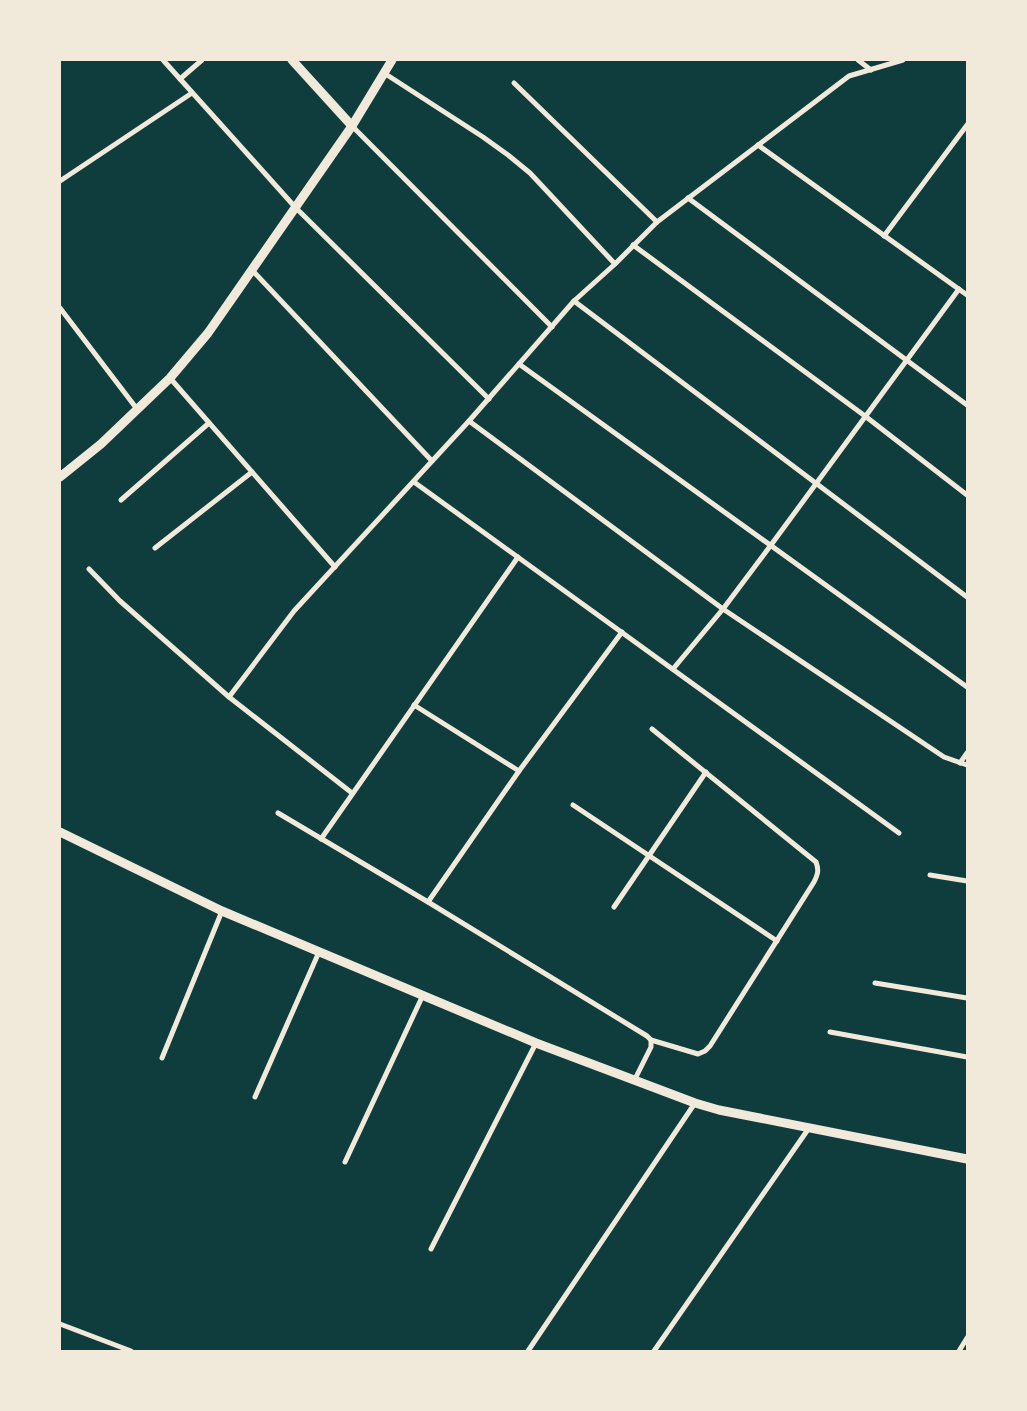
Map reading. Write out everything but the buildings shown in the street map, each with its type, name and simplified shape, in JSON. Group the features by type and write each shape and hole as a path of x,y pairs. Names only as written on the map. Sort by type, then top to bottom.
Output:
{"street":[{"path":"163,60 296,207 489,398"},
{"path":"180,79 202,60"},
{"path":"292,60 352,126 552,327"},
{"path":"60,477 101,444 170,378 208,333 352,126 392,60"},
{"path":"858,60 871,70"},
{"path":"228,697 294,611 414,482 574,301 657,222 849,76 903,60"},
{"path":"384,73 483,137 530,173 615,264"},
{"path":"514,83 657,222"},
{"path":"60,181 192,92"},
{"path":"884,236 967,125"},
{"path":"758,145 967,295"},
{"path":"688,198 967,404"},
{"path":"633,245 864,416 967,495"},
{"path":"252,270 432,461"},
{"path":"673,669 723,610 958,289"},
{"path":"574,301 967,596"},
{"path":"60,308 137,409"},
{"path":"519,364 967,687"},
{"path":"170,378 335,566"},
{"path":"469,421 723,610 944,757 967,765"},
{"path":"121,500 209,422"},
{"path":"155,548 252,472"},
{"path":"414,482 899,833"},
{"path":"321,839 518,557"},
{"path":"89,569 120,601 228,697 352,793"},
{"path":"428,902 519,771 622,632"},
{"path":"414,704 519,771"},
{"path":"278,813 428,902 651,1040 698,1054 710,1046 814,882 819,868 816,862 652,729"},
{"path":"960,763 967,753"},
{"path":"614,907 706,772"},
{"path":"574,805 777,941"},
{"path":"60,832 222,911 536,1043 695,1103 719,1110 967,1159"},
{"path":"930,875 967,881"},
{"path":"162,1058 222,911"},
{"path":"255,1097 319,952"},
{"path":"875,983 967,998"},
{"path":"346,1162 423,995"},
{"path":"830,1032 967,1056"},
{"path":"635,1080 651,1046 651,1040"},
{"path":"430,1249 536,1043"},
{"path":"528,1351 695,1103"},
{"path":"654,1351 809,1128"},
{"path":"60,1324 131,1351"},
{"path":"959,1351 967,1338"}]}
